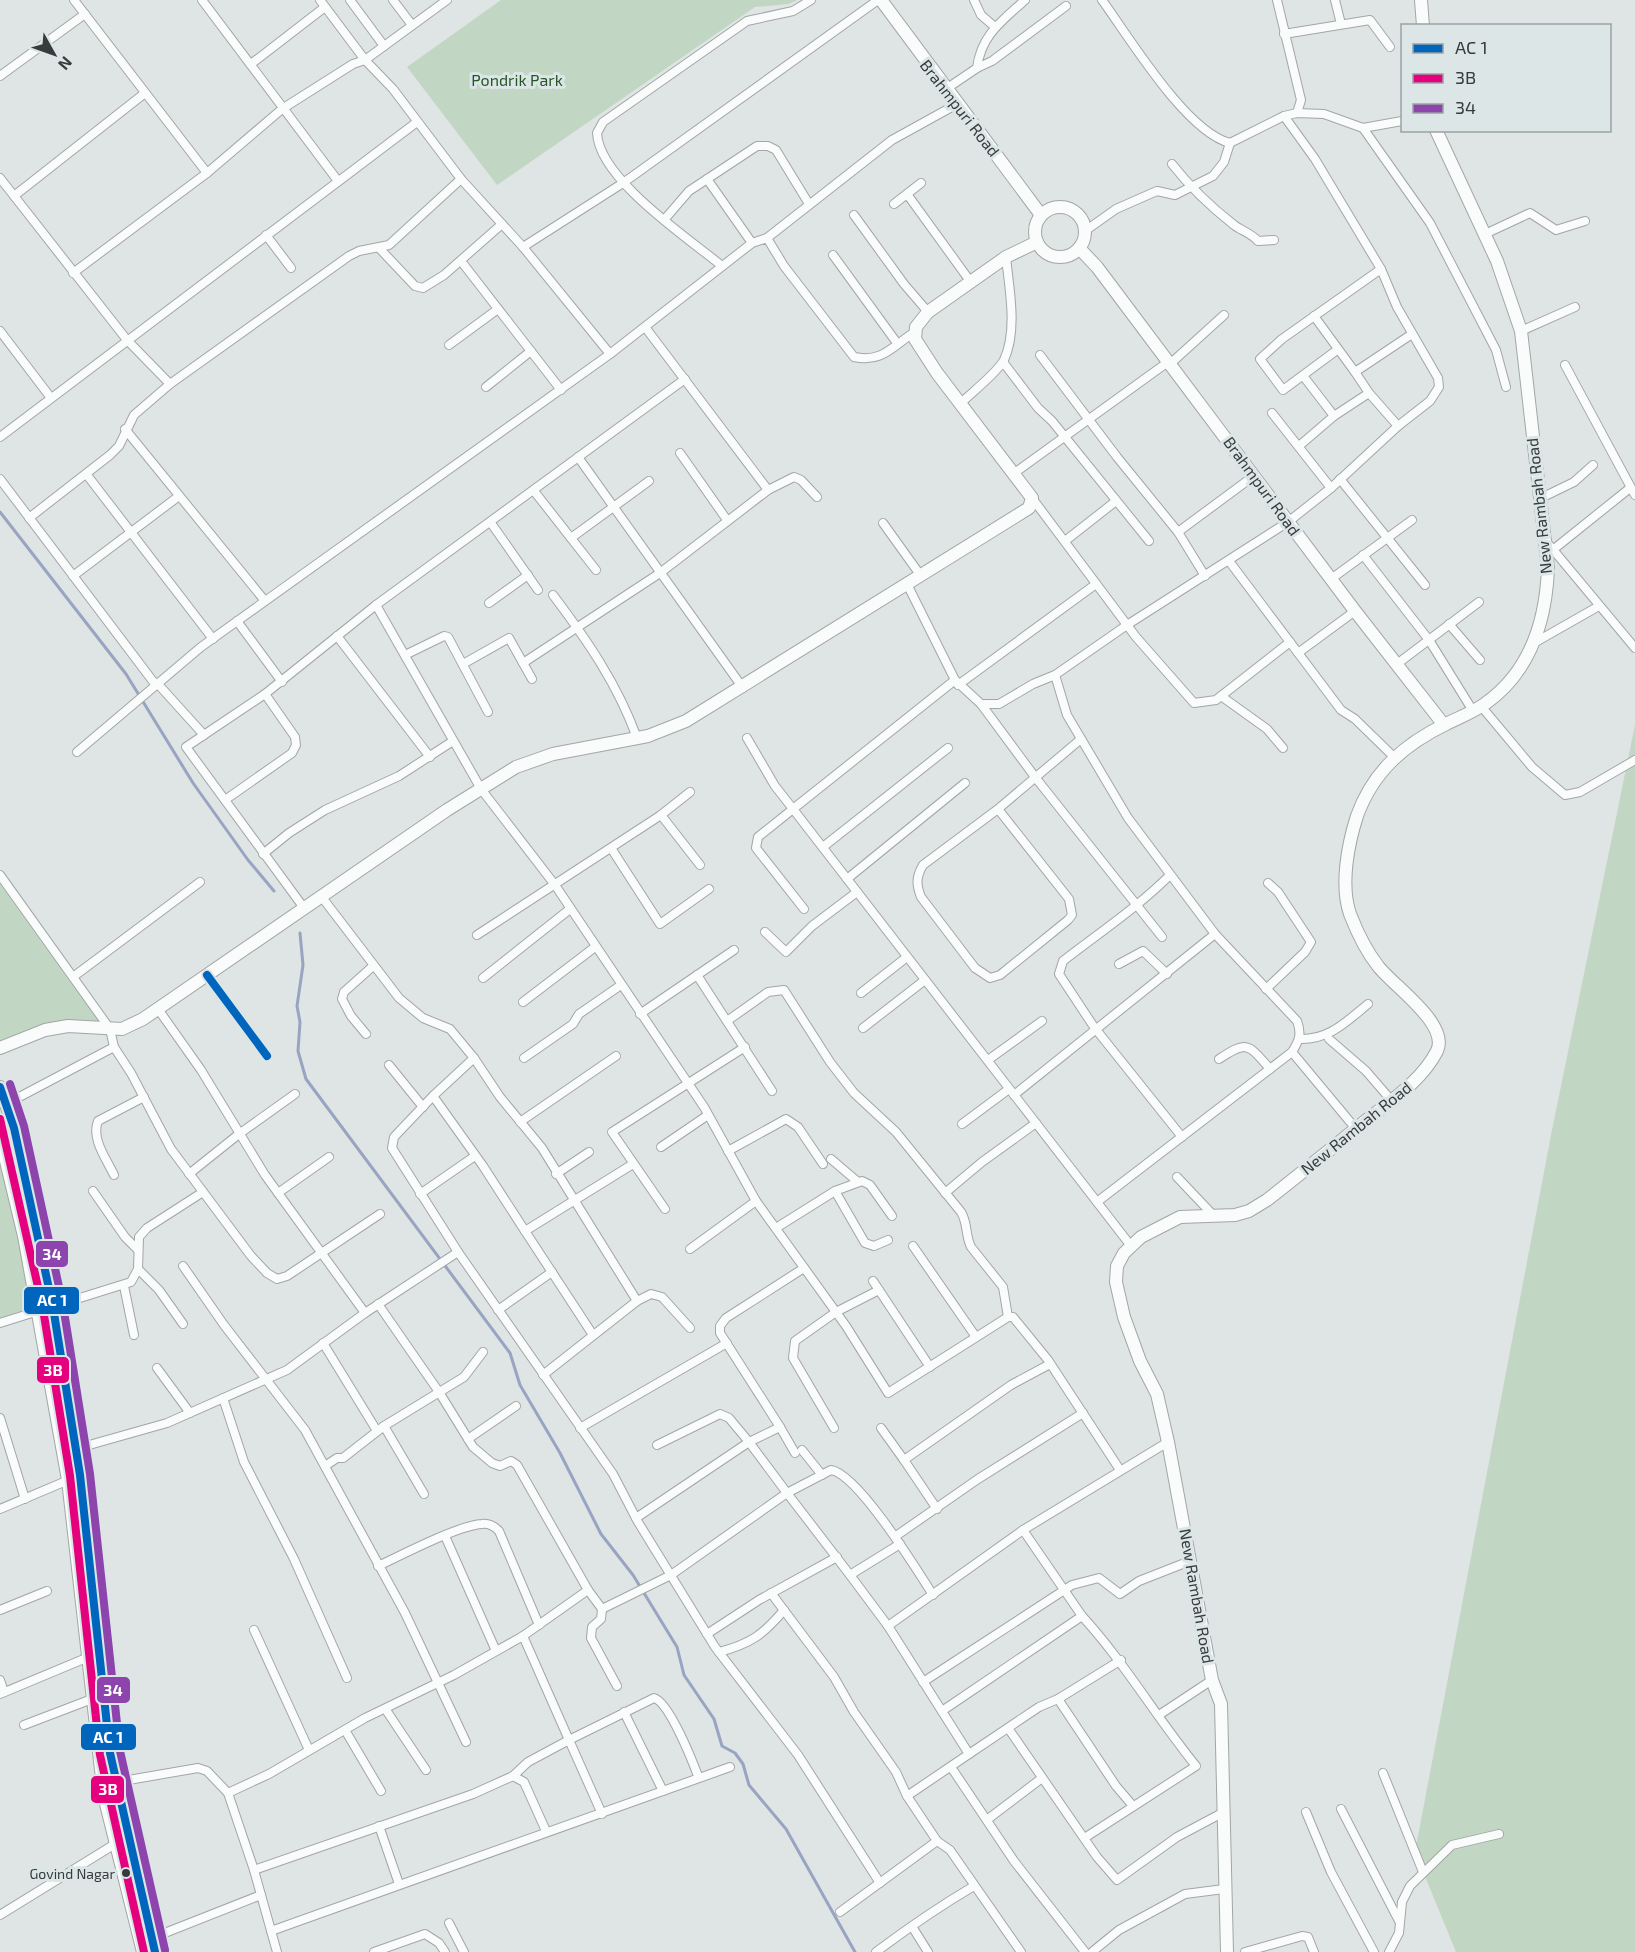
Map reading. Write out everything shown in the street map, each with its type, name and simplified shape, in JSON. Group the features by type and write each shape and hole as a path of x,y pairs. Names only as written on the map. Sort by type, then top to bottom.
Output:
{"street":[{"path":"74,0 207,173"},
{"path":"202,0 282,109 339,181"},
{"path":"350,0 384,46"},
{"path":"393,0 412,25"},
{"path":"73,273 207,173 282,109 353,64 365,60 447,0"},
{"path":"722,266 664,220 623,183 597,144 597,133 603,122 747,21 793,11 811,0"},
{"path":"523,246 623,183 879,0"},
{"name":"Brahmpuri Road","path":"879,0 959,103 1041,215"},
{"path":"974,0 981,15 995,27"},
{"path":"977,68 981,46 995,27 1025,0"},
{"path":"1102,0 1183,110 1218,140 1230,143 1251,135 1284,116 1297,113 1324,114 1363,128 1401,121"},
{"path":"1277,0 1301,100 1297,113"},
{"path":"1335,0 1341,24"},
{"path":"1421,0 1423,24"},
{"path":"251,64 322,3 365,60 393,89 461,179 523,246 610,354"},
{"path":"946,89 977,68 992,61 1066,6"},
{"path":"0,76 85,14"},
{"path":"1284,34 1370,20 1390,47"},
{"path":"14,196 145,93"},
{"path":"77,752 154,686 237,621 561,390 752,243 767,237 892,140 959,103"},
{"path":"981,704 999,704 1033,684 1055,675 1127,625 1288,522 1331,488 1398,426 1430,401 1439,387 1438,378 1397,307 1382,269 1321,169 1284,116"},
{"path":"0,437 417,122"},
{"path":"1363,128 1430,223 1496,350 1506,387"},
{"name":"New Rambah Road","path":"1227,1952 1221,1704 1212,1680 1191,1561 1157,1394 1140,1361 1124,1317 1116,1282 1117,1266 1131,1246 1141,1237 1180,1217 1235,1215 1249,1211 1267,1200 1391,1100 1426,1067 1438,1049 1439,1039 1434,1024 1377,965 1349,912 1347,862 1358,814 1373,784 1394,757 1444,725 1477,709 1519,669 1534,643 1547,597 1550,545 1539,499 1521,331 1497,261 1437,132"},
{"path":"1085,231 1116,209 1150,194 1157,191 1175,195 1213,176 1224,162 1230,143"},
{"path":"664,220 689,191 757,146 768,146 776,150 809,204"},
{"path":"1172,164 1190,187 1215,210 1258,241 1274,240"},
{"path":"0,178 127,340 170,384"},
{"path":"29,518 87,475 119,446 125,429 134,415 170,384 349,256 359,251 380,249 389,245 461,179"},
{"path":"707,179 752,243"},
{"path":"894,204 921,183"},
{"path":"907,194 970,281"},
{"path":"1069,208 1083,221 1085,231 1079,248 1065,256 1056,257 1042,249 1037,242 1035,228 1041,215 1049,209 1069,208"},
{"path":"1485,234 1530,213 1537,216 1550,229 1556,230 1586,221"},
{"path":"854,215 904,284 928,312"},
{"path":"380,249 415,286 423,288 444,275 502,224"},
{"path":"266,236 291,268"},
{"path":"767,237 784,266 854,357 871,360 881,357 897,343 915,332"},
{"path":"1037,242 1006,257 928,312 916,327 915,339 960,404 1127,625 1194,703 1204,703 1221,696 1290,642"},
{"name":"Brahmpuri Road","path":"1079,248 1097,267 1355,611 1444,725"},
{"path":"833,255 897,343"},
{"path":"960,404 1003,362 1009,340 1010,301 1006,257"},
{"path":"461,261 561,390"},
{"path":"1337,350 1304,377 1283,390 1260,359 1314,316 1382,269"},
{"path":"1521,331 1575,307"},
{"path":"449,345 498,309"},
{"path":"1013,474 1169,363 1224,315"},
{"path":"1314,316 1369,393 1398,426"},
{"path":"645,327 768,490"},
{"path":"0,331 51,398"},
{"path":"1356,372 1412,334"},
{"path":"486,387 531,351"},
{"path":"1040,355 1087,420 1179,532 1205,576"},
{"path":"1003,362 1038,408 1149,541"},
{"path":"1564,365 1633,491 1550,545 1635,648"},
{"path":"1304,377 1334,416"},
{"path":"301,910 186,747 266,694 376,605 685,379"},
{"path":"1299,446 1334,416 1369,393"},
{"path":"1272,413 1331,488"},
{"path":"125,429 265,601"},
{"path":"680,453 727,520"},
{"path":"579,457 743,688"},
{"path":"1539,499 1574,482 1593,465"},
{"path":"87,475 213,639"},
{"path":"1179,532 1255,475"},
{"path":"524,663 660,573 768,490 794,477 801,480 817,497"},
{"path":"0,479 154,686 204,735"},
{"path":"1340,479 1425,585"},
{"path":"571,538 649,481"},
{"path":"534,490 596,570"},
{"path":"73,576 179,496"},
{"path":"0,1047 45,1030 68,1026 122,1029 158,1009 321,896 516,767 553,754 637,738 686,722 1022,513 1029,508 1032,498"},
{"path":"1065,541 1116,501"},
{"path":"1331,579 1412,520"},
{"path":"491,523 538,590"},
{"path":"882,524 921,576"},
{"path":"1363,555 1477,709 1532,767 1565,795 1580,792 1635,760"},
{"path":"1229,561 1341,710 1355,719 1394,757"},
{"path":"489,603 528,575"},
{"path":"804,909 756,848 758,837 957,682 1096,584"},
{"path":"908,586 957,682 981,704 1035,777 1162,937"},
{"path":"553,595 610,677 627,709 637,738"},
{"path":"1397,664 1479,602"},
{"path":"376,605 481,789 555,885 689,1085 756,1201 836,1312 888,1393 1008,1317"},
{"path":"1534,643 1599,606"},
{"path":"1298,653 1355,611"},
{"path":"237,621 282,682"},
{"path":"1449,624 1480,660"},
{"path":"337,636 430,757"},
{"path":"405,655 446,636 488,712"},
{"path":"463,664 507,638 510,639 532,679"},
{"path":"1055,675 1066,715 1128,818 1215,934 1297,1021 1300,1029 1299,1039 1292,1052 1097,1202"},
{"path":"225,800 292,753 296,745 295,737 266,694"},
{"path":"1221,696 1267,729 1283,748"},
{"path":"747,738 775,786 1131,1246"},
{"path":"998,809 1069,899 1072,908 1068,920 1000,975 990,978 975,968 921,897 917,886 917,875 923,865 998,809 1081,739"},
{"path":"263,854 289,833 325,810 399,776 453,741"},
{"path":"823,847 948,748"},
{"path":"847,879 965,783"},
{"path":"477,936 661,815 690,792"},
{"path":"661,815 700,865"},
{"path":"610,848 660,924 709,889"},
{"path":"1170,875 1147,898 1063,961 1060,968 1062,981 1095,1029 1182,1137"},
{"path":"0,876 110,1029 114,1047 171,1149 267,1274 277,1279 287,1276 380,1214"},
{"path":"73,977 200,882"},
{"path":"1266,989 1305,952 1311,942 1278,892 1268,883"},
{"path":"765,932 786,952 812,926 857,892"},
{"path":"321,896 372,967 409,1009 450,1029 474,1058 520,1122 542,1148 556,1174 637,1301"},
{"path":"483,978 570,909"},
{"path":"962,1124 1012,1092 1167,974 1215,934"},
{"path":"524,1002 595,947"},
{"path":"640,1014 734,950"},
{"path":"1119,964 1143,951 1167,974"},
{"path":"861,993 907,957"},
{"path":"366,1034 351,1016 342,999 344,992 372,967"},
{"path":"207,975 267,1056"},
{"path":"697,975 772,1091"},
{"path":"863,1028 926,980"},
{"path":"524,1058 573,1024 579,1014 621,985"},
{"path":"728,1021 768,992 784,990 830,1062 854,1093 896,1132 965,1219 967,1240 1003,1287 1008,1317"},
{"path":"1299,1039 1313,1040 1336,1030 1368,1004"},
{"path":"158,1009 201,1070 278,1193 365,1313"},
{"path":"988,1060 1042,1021"},
{"path":"1329,1039 1366,1071 1391,1100"},
{"path":"1219,1059 1237,1047 1245,1045 1251,1047 1270,1069"},
{"path":"6,1104 114,1047"},
{"path":"665,1209 612,1132 689,1085 745,1047"},
{"path":"1292,1052 1356,1129"},
{"path":"520,1122 616,1056"},
{"path":"474,1058 394,1137 392,1148 458,1252 613,1474 636,1518 707,1634 798,1755 880,1883"},
{"path":"389,1065 423,1107"},
{"path":"0,1087 30,1197 53,1307 75,1449 74,1478 87,1658 105,1796 143,1952"},
{"path":"189,1174 239,1134 295,1094"},
{"path":"433,1096 476,1156 593,1335"},
{"path":"114,1175 94,1134 96,1126 98,1121 144,1097"},
{"path":"661,1147 708,1115"},
{"path":"728,1150 786,1119 798,1127 823,1164"},
{"path":"945,1193 982,1162 1036,1123"},
{"path":"0,1136 10,1168 74,1478 100,1653 110,1753 155,1952"},
{"path":"556,1174 589,1152"},
{"path":"420,1194 476,1156"},
{"path":"278,1193 329,1157"},
{"path":"831,1159 858,1182"},
{"path":"525,1231 573,1199 633,1164"},
{"path":"1177,1177 1214,1216"},
{"path":"776,1228 835,1191 858,1182 867,1182 892,1216"},
{"path":"93,1191 125,1237 138,1250"},
{"path":"835,1191 865,1243 874,1246 888,1240"},
{"path":"0,1323 124,1286 136,1277 139,1237 147,1228 203,1192"},
{"path":"690,1249 756,1201"},
{"path":"913,1246 976,1337"},
{"path":"75,1449 166,1423 286,1370 378,1304 458,1252"},
{"path":"183,1266 305,1430 405,1613 466,1742"},
{"path":"804,1268 726,1318 720,1326 720,1333 780,1427 798,1452 822,1475"},
{"path":"138,1269 159,1290 183,1324"},
{"path":"498,1310 552,1272"},
{"path":"873,1281 930,1367"},
{"path":"124,1286 134,1335"},
{"path":"834,1428 793,1359 795,1341 836,1312 879,1290"},
{"path":"543,1375 637,1301 651,1294 657,1294 690,1328"},
{"path":"378,1304 439,1392 473,1447 492,1463 500,1466 511,1461 517,1465 588,1590 602,1609 601,1619 592,1627 591,1638 618,1686"},
{"path":"1008,1317 1016,1320 1050,1364 1120,1470"},
{"path":"323,1343 424,1494"},
{"path":"580,1428 727,1343"},
{"path":"325,1466 337,1458 343,1458 381,1428 464,1377 483,1352"},
{"path":"904,1460 1011,1384 1050,1364"},
{"path":"156,1368 190,1413"},
{"path":"223,1398 244,1462 294,1560 346,1678"},
{"path":"468,1439 516,1406"},
{"path":"850,1575 978,1479 1083,1413"},
{"path":"657,1445 720,1414 729,1418 888,1626 969,1754"},
{"path":"0,1418 25,1498"},
{"path":"636,1518 749,1442 780,1427"},
{"path":"881,1428 937,1509"},
{"path":"888,1626 1023,1530 1168,1442"},
{"path":"602,1609 671,1575 787,1492 831,1470 844,1475 898,1540 933,1595"},
{"path":"0,1509 74,1478"},
{"path":"378,1566 445,1536 482,1524 494,1525 499,1531 538,1625"},
{"path":"1023,1530 1082,1616 1121,1660 1196,1766 1086,1837"},
{"path":"445,1536 496,1651"},
{"path":"707,1634 771,1593 837,1557"},
{"path":"923,1682 1064,1590 1094,1577 1120,1594 1139,1581 1191,1561"},
{"path":"228,1793 269,1774 345,1730 438,1683 523,1636 588,1590"},
{"path":"0,1610 47,1591"},
{"path":"771,1593 834,1677 854,1712 896,1772 907,1796 937,1841 950,1850 1021,1952"},
{"path":"719,1652 743,1646 757,1638 784,1610"},
{"path":"942,1711 1082,1616"},
{"path":"254,1630 309,1750"},
{"path":"523,1636 602,1814"},
{"path":"0,1680 2,1693 100,1653"},
{"path":"907,1796 1039,1707 1058,1699 1121,1660"},
{"path":"1159,1715 1212,1680"},
{"path":"254,1870 473,1794 513,1776 528,1762 654,1698 659,1700 691,1757 698,1776"},
{"path":"24,1725 92,1699"},
{"path":"1058,1699 1116,1786 1133,1806"},
{"path":"386,1710 426,1770"},
{"path":"624,1712 663,1791"},
{"path":"1008,1728 1086,1837 1097,1857 1117,1880 1177,1837 1224,1812"},
{"path":"345,1730 381,1791"},
{"path":"271,1931 546,1831 602,1814 698,1776 730,1767"},
{"path":"951,1767 1014,1861 1085,1952"},
{"path":"117,1782 198,1768 207,1771 228,1793 254,1870 277,1952"},
{"path":"1383,1773 1424,1872"},
{"path":"513,1776 524,1782 546,1831"},
{"path":"988,1819 1042,1778"},
{"path":"1341,1809 1380,1890 1399,1921"},
{"path":"1306,1812 1331,1872 1374,1952"},
{"path":"379,1826 399,1884"},
{"path":"1392,1950 1399,1933 1399,1921 1406,1892 1424,1872 1452,1845 1499,1834"},
{"path":"0,1915 128,1836"},
{"path":"840,1912 937,1841"},
{"path":"876,1952 904,1931 913,1928 936,1909 974,1886"},
{"path":"1092,1952 1119,1930 1185,1894 1224,1889"},
{"path":"152,1938 261,1895"},
{"path":"449,1923 464,1952"},
{"path":"913,1928 928,1952"},
{"path":"374,1952 426,1934 439,1943 445,1952"},
{"path":"1245,1952 1302,1936 1308,1937 1314,1952"}],"green space":[{"name":"Pondrik Park","path":"501,0 797,0 789,4 755,7 497,185 407,67"},
{"path":"1635,725 1635,1952 1456,1952 1415,1852 1552,1130"},
{"path":"0,880 102,1025 30,1030 0,1041"},
{"path":"0,1147 35,1310 0,1320"}],"waterway":[{"path":"0,512 126,674 193,783 248,860 274,891"},
{"path":"300,933 303,965 297,1006 300,1022 298,1051 306,1079 510,1353 520,1385 560,1453 601,1534 633,1575 677,1647 684,1675 714,1719 722,1746 735,1753 743,1764 749,1785 786,1829 855,1952"}],"transit line":[{"path":"207,975 267,1056"},
{"name":"34","path":"10,1084 24,1126 63,1305 90,1474 120,1751 165,1950"},
{"path":"0,1087 14,1128 53,1307 80,1475 110,1753 155,1952"},
{"name":"3B","path":"0,1119 43,1309 70,1476 100,1755 144,1952"}],"place":[{"name":"Govind Nagar","path":"126,1873"}]}
